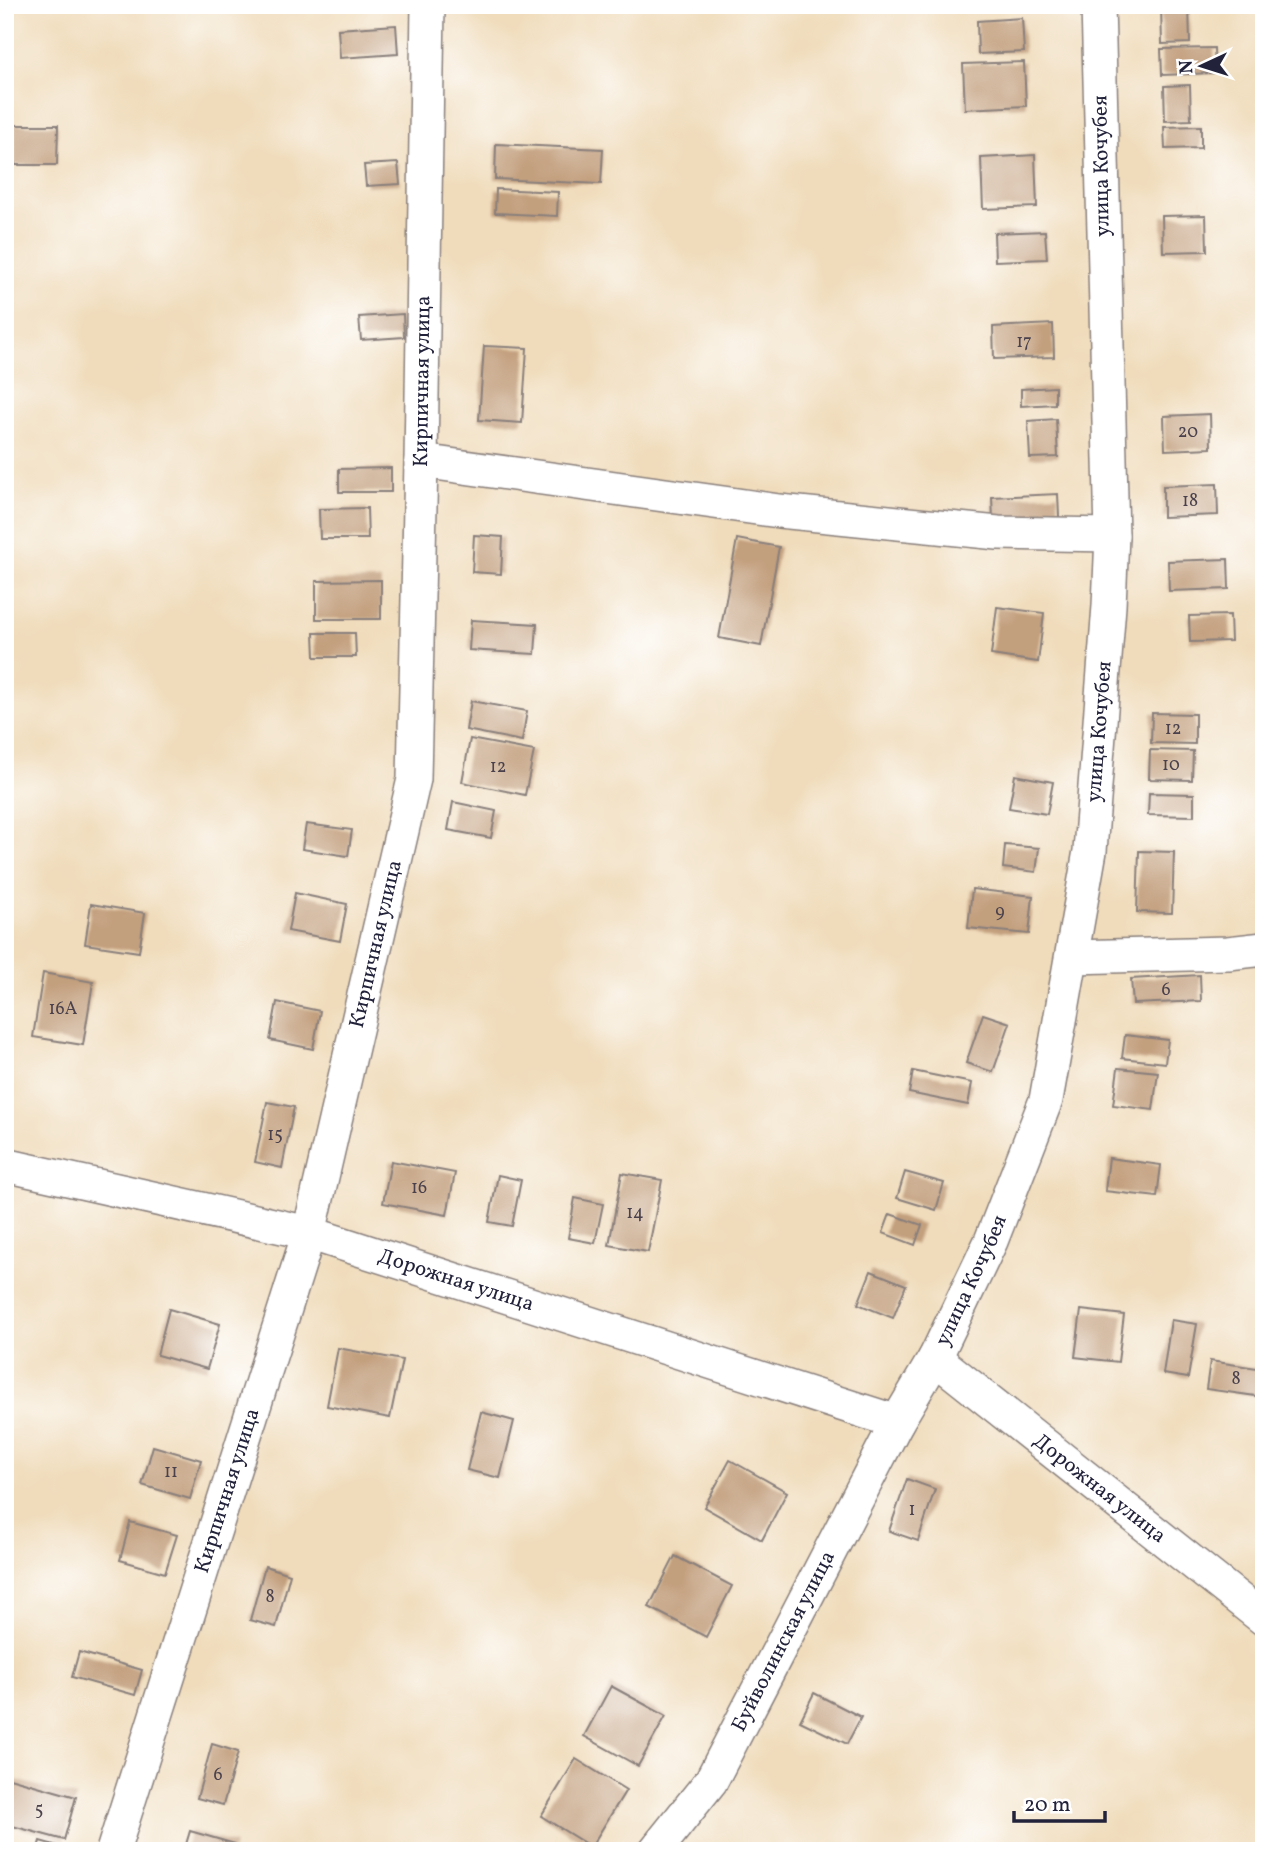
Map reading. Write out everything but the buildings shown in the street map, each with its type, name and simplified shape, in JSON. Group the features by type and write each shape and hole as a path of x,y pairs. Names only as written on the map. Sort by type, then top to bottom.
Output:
{"street":[{"name":"Кирпичная улица","path":"113,1851 309,1233 414,779 428,5"},
{"name":"улица Кочубея","path":"897,1422 936,1358 991,1241 1046,1100 1090,851 1112,535 1098,5"},
{"path":"421,461 779,512 998,533 1112,535"},
{"path":"1072,957 1228,953 1264,949"},
{"name":"Дорожная улица","path":"5,1165 309,1233 897,1422"},
{"name":"Дорожная улица","path":"936,1358 1264,1619"},
{"name":"Буйволинская улица","path":"655,1851 710,1781 897,1422"}]}
